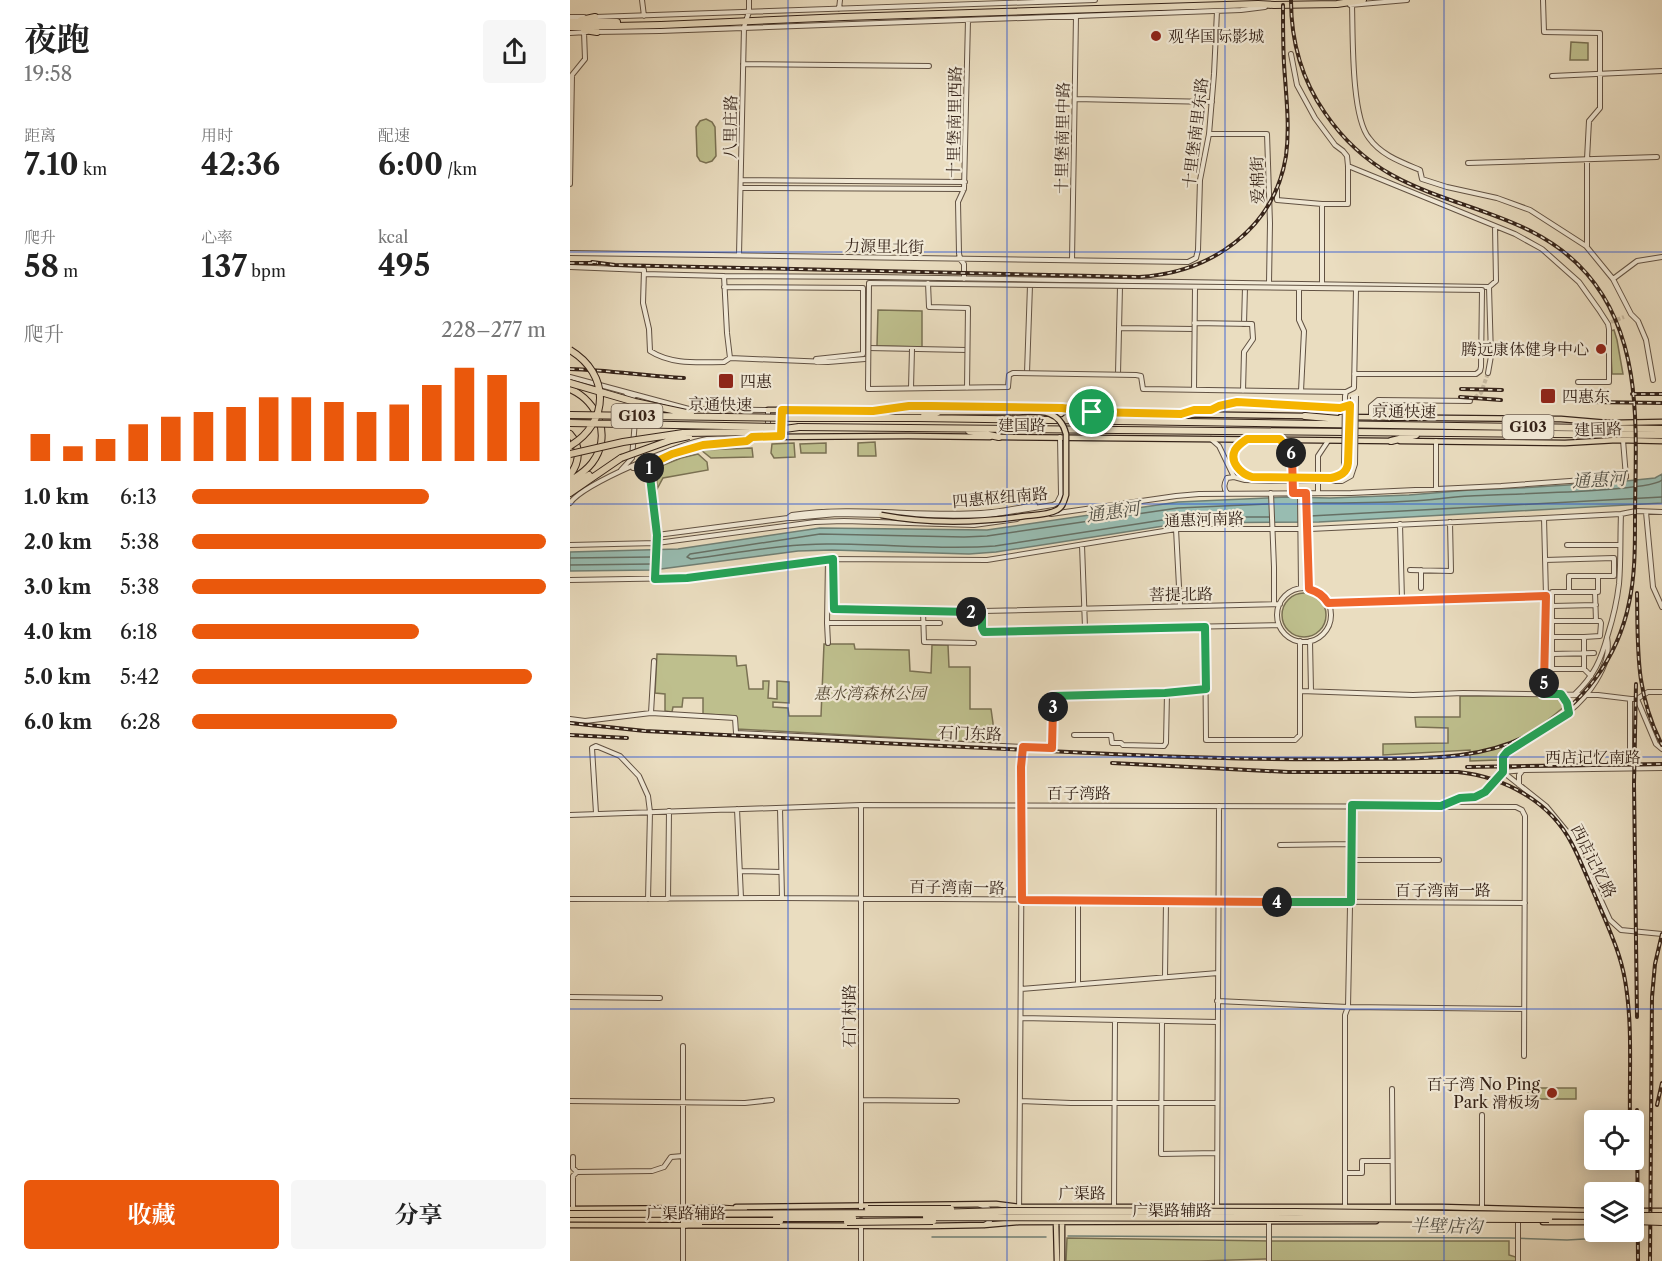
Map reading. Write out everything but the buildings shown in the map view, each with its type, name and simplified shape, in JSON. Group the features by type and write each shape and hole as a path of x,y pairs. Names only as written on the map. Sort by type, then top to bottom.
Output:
{"highway":[{"path":"1186,5 1257,0"},
{"path":"571,25 1186,5 1337,4 1363,0"},
{"path":"571,25 595,17"},
{"path":"571,25 597,32"},
{"path":"570,350 583,358 593,373 597,380 600,399 597,418 581,440 570,446"},
{"path":"570,383 635,402 703,414"},
{"path":"570,389 580,393 593,408 601,428 602,442 592,464 570,481"},
{"path":"918,418 938,412"},
{"path":"1056,421 1092,412"},
{"name":"京通快速","path":"570,416 703,414 800,418 1662,429"},
{"path":"1305,416 1395,424"},
{"name":"京通快速","path":"570,423 1662,435"},
{"path":"570,454 623,441 683,433 763,432 799,427"},
{"path":"950,428 999,437"},
{"path":"572,495 593,472 621,458 671,441 710,432"},
{"path":"1390,441 1429,433"},
{"path":"570,434 575,440 578,452 576,466 570,475"},
{"path":"572,495 621,458"},
{"path":"714,1208 744,1210 949,1209 969,1212"},
{"name":"广渠路","path":"571,1212 1296,1212 1584,1219"},
{"name":"广渠路","path":"571,1212 975,1218 1584,1219"},
{"path":"1644,1216 1662,1216"},
{"path":"683,1225 702,1221 948,1221 975,1218"},
{"path":"1644,1222 1662,1223"}],"main road":[{"name":"建国路","path":"768,410 873,411 909,406 931,406 1062,408 1092,412 1181,414 1561,418 1608,423 1662,422"},
{"path":"873,411 1046,412 1053,414 1064,425 1066,434 1066,495 1060,508 1054,511 970,522 915,520 881,515"},
{"name":"建国路","path":"767,436 1565,443 1623,440 1662,441"},
{"name":"广渠路","path":"571,1212 893,1205 1393,1207 1584,1211"},
{"path":"1644,1211 1662,1211"},
{"name":"广渠路辅路","path":"570,1225 894,1226 984,1225 1019,1222 1543,1222 1584,1220"},
{"path":"1056,1261 1059,1222"},
{"path":"1059,1222 1062,1261"}],"street":[{"path":"642,0 644,16"},
{"name":"八里庄路","path":"739,255 743,64 749,0"},
{"path":"839,9 840,0"},
{"path":"571,25 584,32 660,31 839,9 1095,0"},
{"path":"1337,4 1352,5 1407,0"},
{"path":"1543,0 1544,32 1600,33 1600,108 1589,121 1587,247"},
{"path":"595,17 968,20 1076,16 1186,5 1217,11 1274,5"},
{"path":"1352,5 1358,107 1362,127 1369,139 1385,154 1420,170 1422,179 1447,188 1497,198 1530,210 1587,247 1613,279 1631,314 1638,321 1646,340 1653,380"},
{"name":"十里堡南里东路","path":"1196,258 1200,180 1209,134 1212,102 1217,11"},
{"name":"十里堡南里中路","path":"1072,260 1076,16"},
{"name":"十里堡南里西路","path":"964,279 964,264 959,253 958,202 965,182 968,20"},
{"path":"570,184 572,75 585,59 584,32"},
{"path":"1277,190 1277,200 1348,204 1347,156 1335,145 1303,98 1297,85 1291,54"},
{"path":"743,64 929,66"},
{"path":"1552,76 1662,71"},
{"path":"1075,99 1212,102"},
{"name":"爱棉街","path":"1209,134 1268,134 1269,283"},
{"path":"1468,163 1657,156"},
{"path":"1348,166 1515,234 1542,249 1570,272 1580,282 1609,323 1609,382 1578,382"},
{"path":"741,180 965,182"},
{"path":"741,188 964,189"},
{"path":"1322,204 1322,284"},
{"path":"644,274 1489,287 1496,281 1495,226"},
{"name":"力源里北街","path":"570,253 1188,262 1196,258"},
{"path":"1613,279 1636,261 1662,257"},
{"path":"570,267 645,270 643,303 649,329 650,351 671,361 723,363 730,358 828,362 865,359"},
{"path":"724,276 730,358"},
{"path":"1350,396 1301,392 1143,389 1141,376 1118,374 1013,373 1009,375 1008,387 868,389 869,283 1482,290 1481,367 1476,374 1354,374"},
{"path":"928,283 929,308 968,308 967,388"},
{"path":"1027,373 1030,285"},
{"path":"1118,374 1120,286"},
{"path":"724,287 863,288 862,354 816,359 816,362"},
{"path":"1194,390 1195,287"},
{"path":"1244,324 1245,287"},
{"path":"1488,373 1491,356 1489,287"},
{"path":"1299,288 1299,320 1304,331 1301,392"},
{"path":"1339,476 1345,466 1350,396 1354,388 1356,289"},
{"path":"1624,317 1631,314"},
{"path":"1194,322 1252,324 1253,339 1244,352 1243,391"},
{"path":"1119,328 1194,329"},
{"path":"868,348 968,350"},
{"path":"911,388 912,349"},
{"path":"570,377 703,414 768,410 767,436"},
{"path":"1227,494 1224,484 1227,478 1245,480 1331,478 1346,471 1350,396 1354,388"},
{"path":"617,389 635,400 636,408 632,458 618,472"},
{"path":"1247,439 1235,450 1233,458 1239,471 1244,475 1273,479 1342,481 1347,479 1352,476 1354,470 1350,396"},
{"path":"1371,417 1371,406 1378,400 1470,401"},
{"path":"1181,414 1194,410 1211,410 1237,402 1340,408 1350,405"},
{"path":"760,436 761,410"},
{"path":"781,436 782,410"},
{"name":"建国路","path":"629,468 669,450 707,439 767,436"},
{"path":"572,495 618,472 649,465 686,449 747,441 752,437"},
{"path":"1057,503 1061,495 1060,437"},
{"path":"1211,439 1219,446 1234,477"},
{"path":"1280,439 1292,455 1293,493"},
{"path":"570,545 657,543 815,522 974,525 1176,496 1351,493 1626,477 1623,440"},
{"path":"1318,493 1318,456 1328,441"},
{"path":"1436,441 1436,489"},
{"path":"649,465 657,535 655,579"},
{"path":"1271,493 1277,618 1279,626 1284,633 1300,642 1321,636 1329,625 1331,618 1328,603 1317,591 1301,588 1289,593 1277,604"},
{"path":"1300,493 1301,588"},
{"path":"1306,493 1309,589"},
{"name":"四惠枢纽南路","path":"657,535 837,514 984,516 1057,503"},
{"name":"四惠枢纽南路","path":"788,518 803,513 846,510 981,513 1057,503"},
{"name":"通惠河南路","path":"570,580 687,578 831,559 987,560 1176,529 1307,529 1621,514 1636,511 1662,512"},
{"path":"1646,512 1653,587 1662,607"},
{"path":"1574,695 1586,684 1602,655 1615,608 1619,583 1621,514"},
{"path":"1543,694 1546,596 1544,518"},
{"path":"1410,570 1451,571 1450,522"},
{"path":"1400,524 1402,600"},
{"path":"1176,529 1179,606"},
{"path":"1082,545 1084,628"},
{"path":"1567,545 1620,545"},
{"path":"1545,560 1614,558 1614,576 1569,576 1569,592"},
{"path":"828,643 831,559"},
{"name":"菩提北路","path":"831,559 834,609 982,612 1277,604"},
{"path":"1420,588 1421,570"},
{"path":"1591,676 1584,669 1552,669 1552,592 1598,592 1598,576"},
{"path":"1595,592 1596,621"},
{"path":"1328,603 1546,596"},
{"path":"1552,606 1596,605"},
{"path":"923,611 924,642 974,643"},
{"path":"982,612 984,632 1084,628 1279,626"},
{"path":"1552,621 1600,621 1601,623 1600,636 1552,637"},
{"path":"827,623 940,623"},
{"path":"1205,627 1206,740 1295,740 1300,735 1300,642"},
{"path":"1584,637 1584,669"},
{"path":"1441,806 1460,798 1475,797 1485,792 1503,772 1503,757 1507,752 1569,713 1588,695 1608,657 1607,637"},
{"path":"1310,641 1311,691"},
{"path":"1552,654 1594,653"},
{"path":"570,719 585,721 651,713 654,661"},
{"path":"1023,747 1052,748 1053,696 1167,693 1206,689"},
{"path":"1300,691 1561,694 1630,699 1637,699 1648,692 1662,692"},
{"path":"1074,735 1111,735 1112,743 1164,746 1167,743 1167,693"},
{"path":"1561,694 1567,703 1569,713"},
{"path":"1630,699 1630,754"},
{"path":"1637,699 1656,744 1662,749"},
{"name":"石门东路","path":"651,713 735,718 736,733 1023,747 1021,767 1019,1222"},
{"path":"596,814 592,748 596,746 620,756 639,776 648,796 650,812 648,899"},
{"name":"西店记忆南路","path":"1503,772 1662,768"},
{"path":"1519,786 1520,775 1524,770"},
{"name":"西店记忆路","path":"1503,772 1546,806 1573,839 1610,920 1621,930 1662,934"},
{"name":"百子湾路","path":"570,815 861,805 1516,807 1522,810 1525,816 1525,903"},
{"name":"石门村路","path":"861,805 861,1261"},
{"path":"1344,1207 1345,1015 1348,1007 1352,805"},
{"path":"1217,1207 1219,806"},
{"path":"780,808 782,898"},
{"path":"737,809 741,898"},
{"path":"668,899 669,812"},
{"path":"1280,845 1352,844"},
{"path":"1352,860 1439,860"},
{"path":"740,871 781,872"},
{"name":"百子湾南一路","path":"570,899 861,898 1525,903"},
{"path":"1078,901 1078,984"},
{"path":"1165,901 1165,977"},
{"path":"1524,1056 1525,903"},
{"path":"1021,989 1218,973"},
{"path":"570,997 660,998"},
{"path":"1217,1001 1348,1007 1524,1009"},
{"path":"1021,1018 1217,1022"},
{"path":"1083,1222 1076,1214 1081,1209 1116,1207 1115,1021"},
{"path":"1162,1021 1161,1154 1217,1153"},
{"path":"683,1046 683,1261"},
{"path":"1392,1089 1393,1207"},
{"path":"570,1101 746,1103 772,1100"},
{"path":"861,1100 957,1101"},
{"path":"1020,1101 1217,1103"},
{"path":"1482,1115 1482,1208"},
{"path":"573,1157 573,1168 577,1172 629,1173 652,1171 664,1167 671,1157 683,1156"},
{"path":"1345,1173 1362,1173 1362,1161 1392,1161"},
{"path":"571,1212 573,1176 577,1172"},
{"path":"893,1205 886,1216 894,1226"},
{"path":"980,1205 988,1208 992,1214 990,1221 984,1225"},
{"path":"827,1226 833,1219 828,1206"},
{"path":"1037,1206 1035,1215 1038,1222"},
{"path":"1507,1209 1507,1222"},
{"path":"1543,1210 1543,1222"},
{"path":"1269,1222 1269,1261"},
{"path":"1518,1222 1518,1261"}],"green space":[{"path":"1571,42 1588,43 1588,60 1570,60"},
{"path":"706,119 715,127 716,156 712,161 706,163 700,161 697,156 696,127 700,121"},
{"path":"878,310 922,311 922,347 877,346"},
{"path":"1614,330 1623,374 1612,374 1610,331"},
{"path":"875,442 876,456 858,456 858,443"},
{"path":"794,443 795,457 774,458 771,453 772,444"},
{"path":"826,443 826,453 801,453 800,444"},
{"path":"752,448 753,457 711,458 701,450"},
{"path":"698,454 707,462 708,470 663,478 657,489 656,468"},
{"path":"1304,593 1312,594 1320,599 1325,607 1325,623 1320,631 1312,636 1304,637 1296,636 1288,631 1283,623 1282,615 1283,607 1288,599 1296,594"},
{"name":"惠水湾森林公园","path":"824,644 854,644 855,649 909,650 910,671 931,673 932,645 948,645 949,667 970,667 970,709 991,709 992,743 737,729 736,716 703,714 703,698 683,698 682,707 673,707 672,712 665,711 665,694 655,693 657,654 736,656 737,666 746,665 749,689 763,689 763,681 769,681 768,698 777,699 777,681 789,682 789,703 773,702 773,707 788,708 789,716 821,716"},
{"path":"1460,696 1561,696 1565,706 1527,737 1502,749 1498,760 1470,761 1470,750 1383,755 1383,744 1448,743 1448,728 1416,727 1415,717 1460,717"},
{"name":"百子湾 No Ping Park 滑板场","path":"1528,1088 1576,1088 1576,1099 1528,1099"},
{"path":"1067,1238 1509,1241 1509,1255 1519,1258 1520,1261 1271,1261 1271,1259 1265,1259 1066,1261"}],"water":[{"name":"通惠河","path":"1662,474 1662,503 1319,522 1183,523 996,552 969,554 798,551 653,570 570,571 570,552 678,549 820,528 987,530 1178,502 1409,495 1616,482 1655,478"}],"waterway":[{"name":"半壁店沟","path":"1068,1236 1266,1237"},
{"name":"半壁店沟","path":"932,1237 1046,1237"},
{"name":"半壁店沟","path":"1272,1237 1584,1239"}],"tunnel":[{"path":"1611,322 1624,317"},
{"path":"1470,401 1481,393 1488,373"}],"railway":[{"path":"570,723 645,731 1133,755 1271,759 1423,758 1469,754 1513,742 1534,732 1568,709 1595,678 1616,643 1624,623 1634,572 1635,424 1628,360 1619,329 1606,301 1587,274 1566,254 1544,238 1520,226 1417,187 1392,175 1363,155 1347,140 1325,113 1304,73 1293,30 1291,0"},
{"path":"592,262 615,265 1139,277 1165,274 1190,267 1235,243 1253,226 1268,206 1279,182 1286,156 1288,133 1283,5"},
{"path":"570,263 598,263"},
{"path":"570,369 684,378"},
{"path":"1461,389 1502,390"},
{"path":"1632,394 1662,394"},
{"path":"1460,397 1501,400"},
{"path":"1593,402 1662,403"},
{"path":"1637,593 1638,652 1642,689 1653,726 1662,745"},
{"path":"1636,684 1634,784 1637,1017"},
{"path":"570,735 627,738"},
{"path":"1112,763 1288,772 1458,772 1492,779 1524,794 1551,815 1572,844 1620,959 1629,1015 1630,1110"},
{"path":"1467,767 1662,764"},
{"path":"1650,1261 1652,997 1655,964 1662,934"},
{"path":"1657,1105 1662,1083"},
{"path":"1637,1170 1638,1261"}],"place":[{"name":"观华国际影城","path":"1156,36"},
{"name":"腾远康体健身中心","path":"1601,349"},
{"name":"四惠","path":"726,381"},
{"name":"四惠东","path":"1548,396"},
{"name":"百子湾 No Ping Park 滑板场","path":"1552,1093"}],"route":[{"path":"1092,412 1062,408 931,406 909,406 873,411 782,410 781,436 752,437 747,441 703,445 672,454 649,465 657,535 655,579 687,578 833,559 834,609 982,612 984,632 1205,627 1206,689 1165,693 1053,696 1052,748 1023,747 1021,767 1022,900 1351,902 1352,805 1441,806 1460,798 1475,797 1492,786 1503,772 1503,757 1507,752 1569,713 1567,703 1561,694 1543,694 1546,596 1328,603 1324,596 1309,589 1306,493 1293,493 1292,455 1280,439 1247,439 1235,450 1233,458 1239,471 1252,477 1274,477 1331,478 1339,476 1348,468 1350,405 1340,408 1237,402 1211,410 1194,410 1181,414 1092,412"}]}
